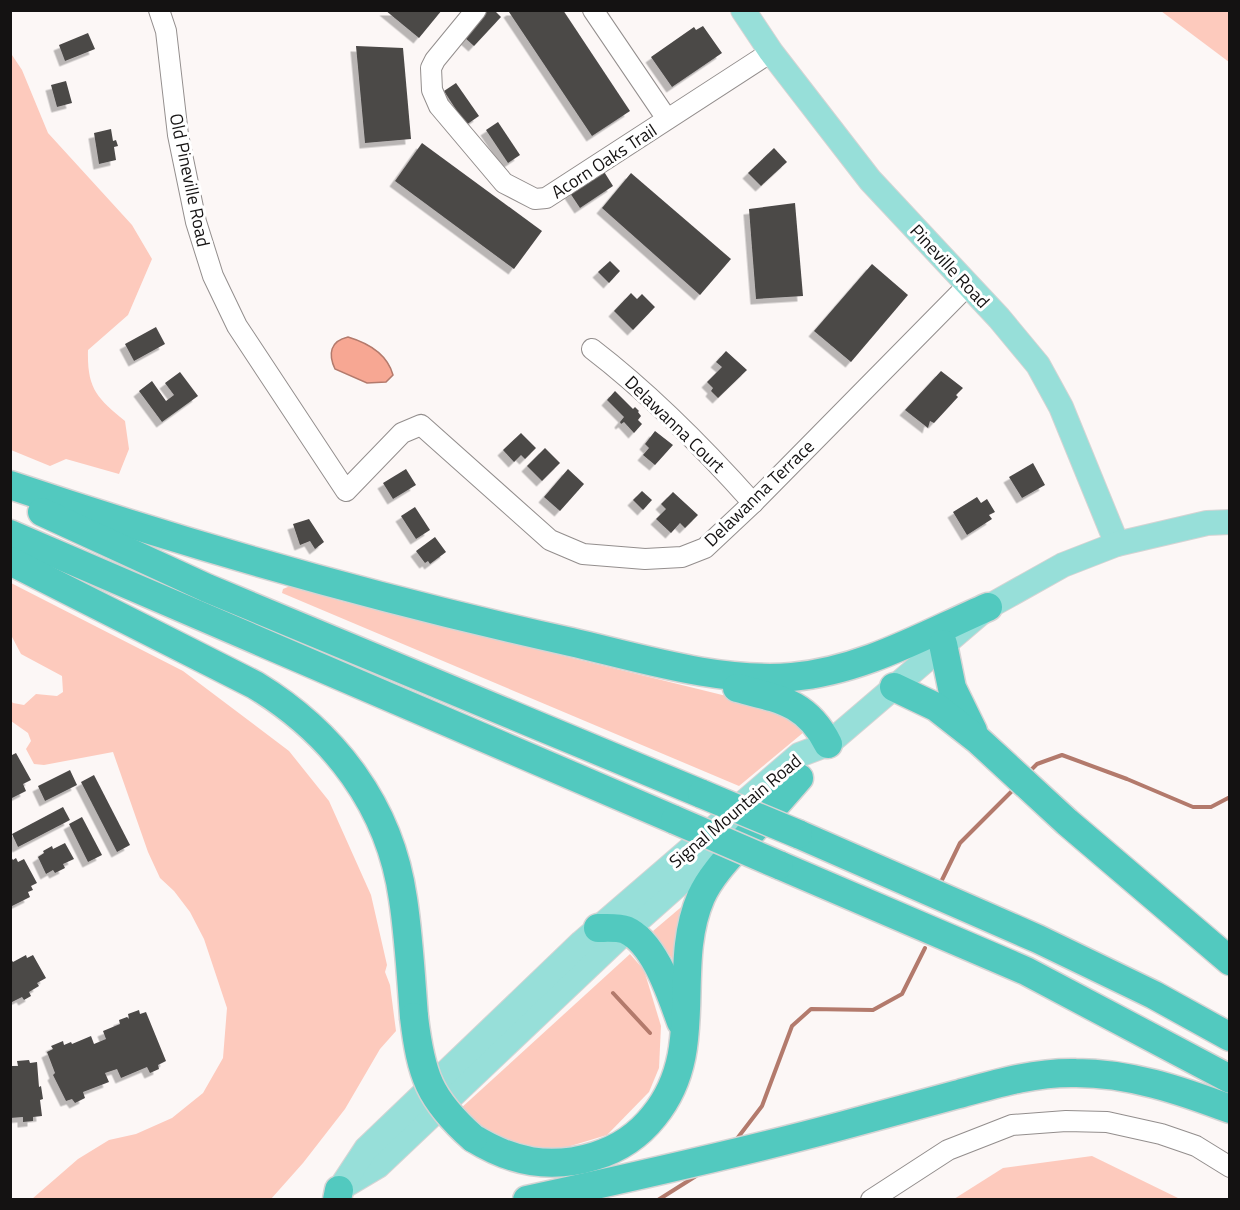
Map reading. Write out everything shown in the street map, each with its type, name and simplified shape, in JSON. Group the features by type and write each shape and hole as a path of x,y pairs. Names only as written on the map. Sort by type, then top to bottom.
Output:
{"highway":[{"path":"10,485 165,536 310,578 443,613 718,674 791,677 839,669 869,660 988,607"},
{"path":"10,498 207,588 798,834 1038,939 1154,995 1230,1037"},
{"path":"10,534 1018,968 1230,1079"},
{"path":"10,561 255,685 280,700 297,714 341,757 369,798 393,852 403,898 418,1045 424,1070 435,1097 450,1118 473,1138 514,1158 557,1163 578,1161 603,1154 628,1142 662,1107 673,1088 684,1053 689,947 693,919 702,896 717,871 799,778"},
{"path":"575,643 783,700 804,712 828,744"},
{"path":"943,644 952,688 978,740"},
{"path":"894,687 936,706 978,740 1067,822 1230,961"},
{"path":"598,928 627,930 639,940 657,964 685,1032"},
{"path":"527,1200 763,1147 1004,1082 1049,1074 1108,1075 1146,1082 1196,1096 1230,1109"}],"main road":[{"name":"Pineville Road","path":"744,10 771,52 870,180 968,285 1038,365 1061,406 1117,544"},
{"name":"Signal Mountain Road","path":"335,1196 378,1166 627,930 811,768 828,744 988,607 1063,565 1117,544 1207,523 1230,522"},
{"name":"Signal Mountain Road","path":"335,1196 366,1149 598,928 799,755 828,744"}],"street":[{"name":"Old Pineville Road","path":"159,10 166,31 178,135 196,222 213,276 237,326 346,491"},
{"name":"Acorn Oaks Trail","path":"476,10 435,60 431,68 432,90 439,106 504,183 535,199 546,198 771,52"},
{"name":"Acorn Oaks Trail","path":"593,10 667,119"},
{"name":"Delawanna Terrace","path":"346,491 402,433 421,425 550,540 583,554 645,559 682,557 705,548 968,285"},
{"name":"Delawanna Court","path":"592,349 647,393 708,453 753,502"},
{"path":"871,1200 948,1150 1012,1125 1066,1121 1107,1122 1161,1134 1196,1146 1230,1167"}],"shaded area":[{"path":"1161,11 1229,11 1229,62"},
{"path":"10,52 22,70 48,133 132,225 152,259 128,315 88,350 89,374 96,392 107,406 125,421 129,449 119,474 66,459 50,466 11,450"},
{"path":"348,337 363,342 381,355 393,375 386,382 367,383 335,369 332,349 337,342"},
{"path":"11,583 183,671 289,751 329,801 371,895 387,965 385,972 390,985 396,1031 380,1049 345,1109 303,1163 271,1199 32,1199 78,1159 109,1140 136,1134 172,1118 203,1093 223,1058 227,1008 204,939 190,912 174,891 160,878 148,852 113,752 44,765 34,764 26,749 31,741 28,733 11,721 11,701 24,705 36,694 57,696 63,692 62,676 21,654 11,635"},
{"path":"290,586 341,601 787,711 810,727 739,786 282,593 283,589"},
{"path":"686,903 675,963 653,931"},
{"path":"630,954 644,970 661,1026 659,1068 649,1092 607,1135 564,1148 533,1148 501,1139 479,1126 460,1109"},
{"path":"1092,1156 1180,1199 954,1199 1003,1168"}],"building":[{"path":"385,10 442,10 419,38"},
{"path":"487,10 494,10 501,17 474,46 464,37"},
{"path":"512,10 563,10 630,111 592,136 509,12"},
{"path":"703,26 722,53 672,87 651,57 694,27 696,30"},
{"path":"88,33 95,49 65,61 59,45"},
{"path":"356,46 403,48 411,139 365,143"},
{"path":"66,81 72,103 57,107 51,85"},
{"path":"456,83 479,116 466,125 444,91"},
{"path":"498,122 520,155 508,163 486,130"},
{"path":"111,129 113,141 116,140 118,146 114,147 116,160 99,164 94,133"},
{"path":"422,143 542,231 514,269 395,181"},
{"path":"774,148 787,162 761,186 748,173"},
{"path":"603,170 613,186 580,208 570,193"},
{"path":"631,173 731,259 700,295 602,208"},
{"path":"795,203 803,296 756,299 749,209"},
{"path":"610,261 620,271 609,283 598,272"},
{"path":"872,264 908,295 851,362 814,331"},
{"path":"631,293 637,299 642,294 655,307 633,330 614,311"},
{"path":"156,327 165,344 134,361 125,344"},
{"path":"726,351 747,370 718,398 711,391 713,388 707,382 722,367 716,362"},
{"path":"941,371 963,388 956,395 958,397 934,423 930,421 928,428 905,410"},
{"path":"180,372 198,396 162,422 139,391 152,381 166,401 174,395 165,383"},
{"path":"615,391 633,409 635,407 639,411 641,416 638,420 642,424 634,433 624,422 621,424 624,417 607,400"},
{"path":"655,431 673,445 655,465 643,455 649,448 645,444"},
{"path":"521,433 536,448 525,459 521,455 514,462 503,450"},
{"path":"545,448 560,463 542,481 527,466"},
{"path":"1033,463 1045,485 1022,498 1009,477"},
{"path":"406,469 416,485 393,499 383,483"},
{"path":"568,469 584,484 560,511 544,497"},
{"path":"642,491 652,500 643,510 633,500"},
{"path":"673,492 698,515 685,528 680,523 671,533 656,519 666,509 661,504"},
{"path":"977,497 981,503 987,499 995,512 989,515 992,519 967,535 953,512"},
{"path":"415,507 430,530 416,539 401,516"},
{"path":"309,519 324,542 315,549 310,541 300,545 293,524"},
{"path":"435,537 446,552 430,564 428,561 425,563 416,551"},
{"path":"16,753 31,780 23,784 26,791 10,799 10,756"},
{"path":"70,770 77,785 45,801 38,786"},
{"path":"94,775 130,845 117,852 81,782"},
{"path":"63,807 70,820 18,847 12,834"},
{"path":"82,817 102,855 88,862 69,824"},
{"path":"65,843 74,859 63,864 65,868 46,874 38,857 52,846 53,849"},
{"path":"10,856 13,860 16,858 18,862 24,859 37,883 31,886 33,890 28,892 30,897 10,907"},
{"path":"26,955 27,958 33,955 46,978 37,983 39,986 29,992 31,996 24,1000 22,997 10,1003 10,958 13,962"},
{"path":"139,1010 140,1014 146,1012 166,1061 158,1065 159,1069 150,1073 147,1067 121,1078 117,1069 105,1073 109,1082 83,1092 85,1098 75,1103 72,1099 66,1101 53,1075 55,1073 47,1052 53,1049 51,1046 63,1041 64,1045 71,1042 72,1044 91,1036 94,1044 106,1039 103,1031 120,1024 119,1020 127,1017 129,1019 128,1014"},
{"path":"29,1060 30,1063 37,1062 39,1087 41,1086 43,1099 40,1100 42,1116 33,1117 33,1121 23,1122 23,1117 10,1118 10,1066 18,1066 17,1061"}],"waterway":[{"path":"1028,773 1037,764 1062,755 1193,807 1211,807 1230,797"},
{"path":"941,882 960,843 1016,787"},
{"path":"736,1140 762,1106 792,1026 811,1009 873,1010 902,994 925,948"},
{"path":"613,993 650,1033"},
{"path":"658,1200 696,1176"}]}
